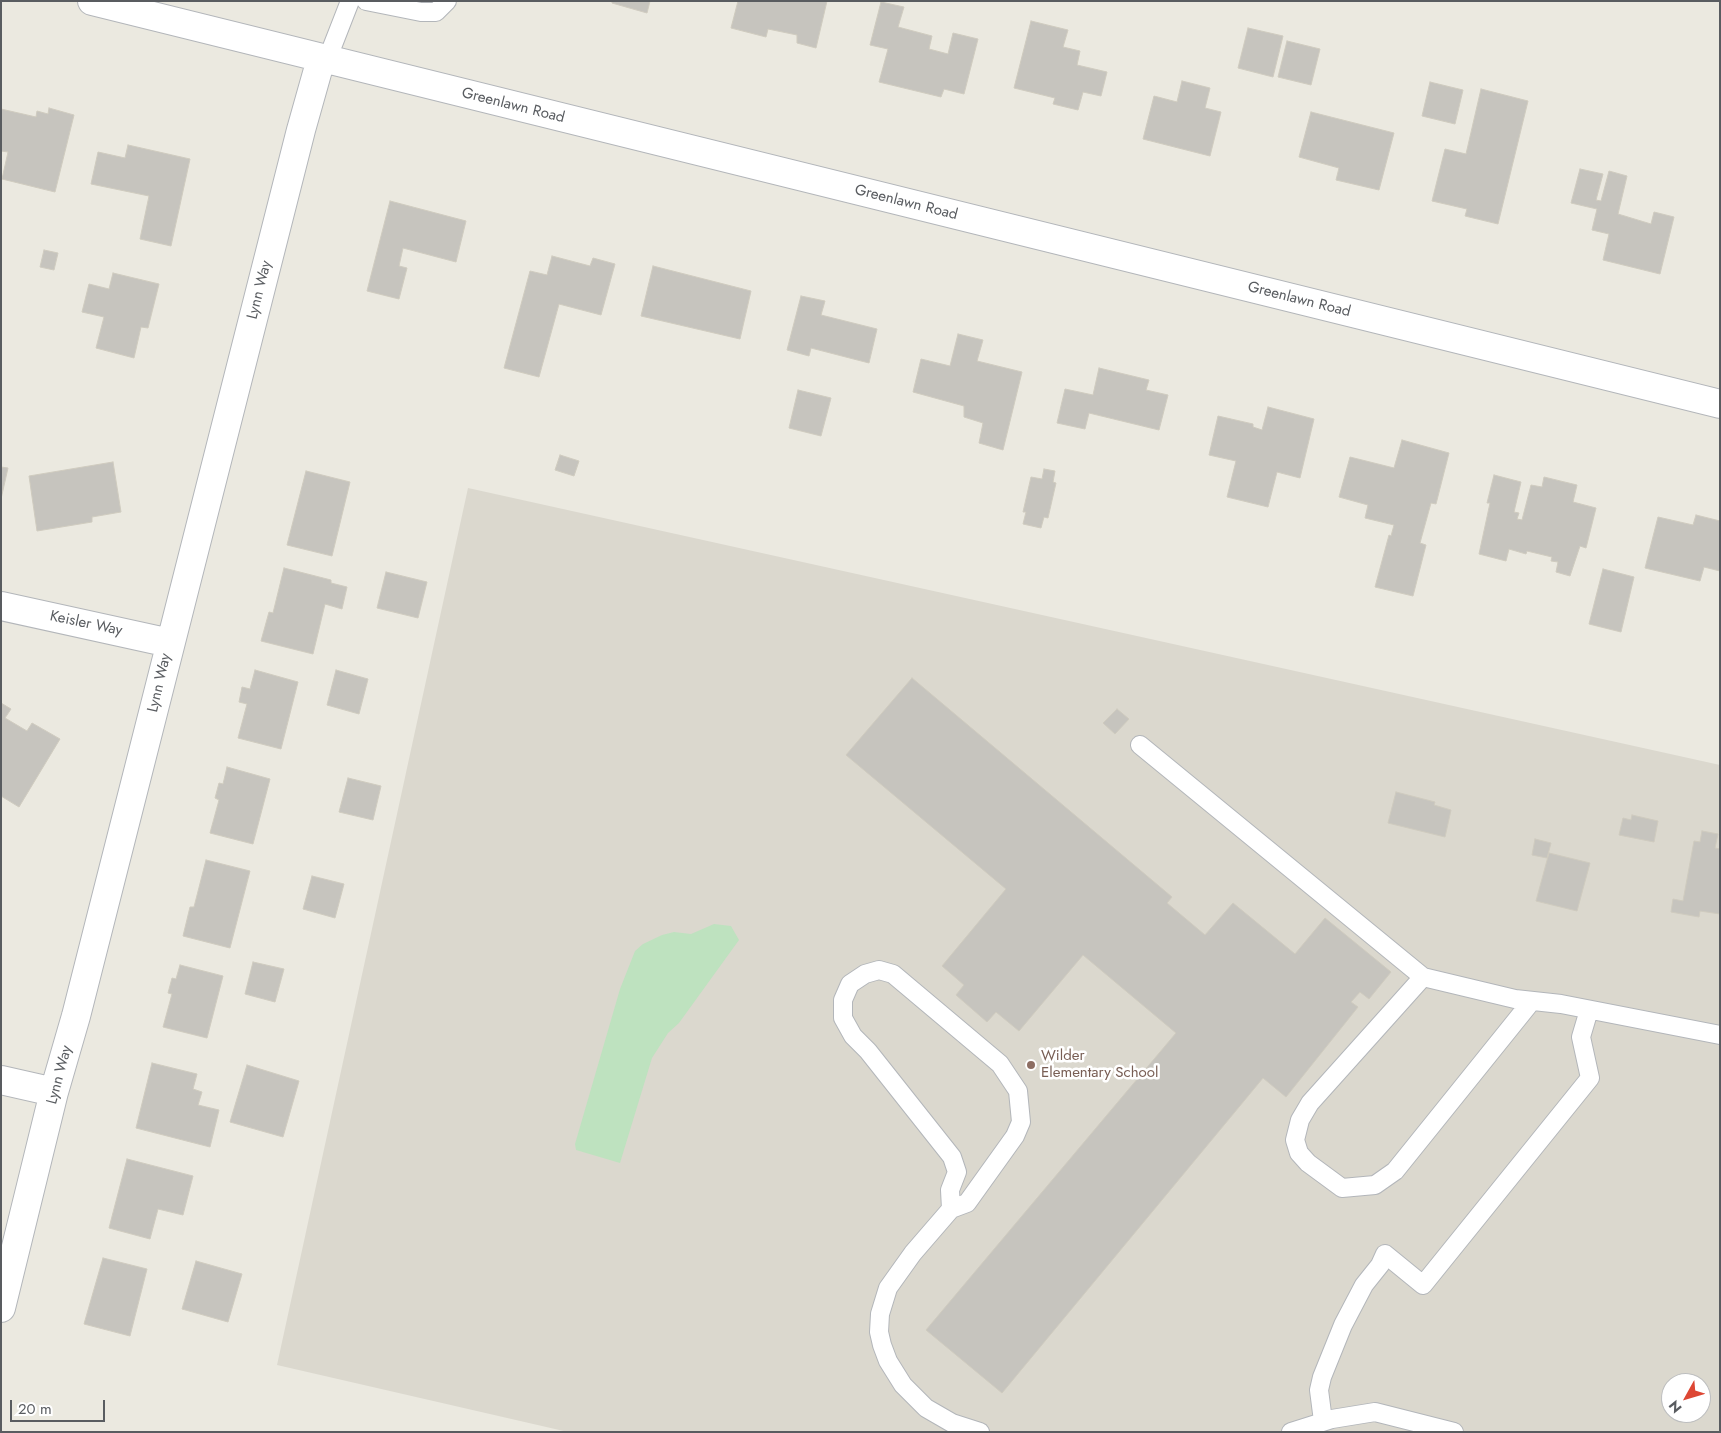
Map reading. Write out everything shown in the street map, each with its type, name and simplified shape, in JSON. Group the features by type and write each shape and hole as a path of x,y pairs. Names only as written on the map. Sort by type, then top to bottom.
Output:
{"street":[{"name":"Greenlawn Road","path":"92,1 1720,404"},
{"name":"Lynn Way","path":"1,1308 54,1092 79,1006 298,140 324,59"},
{"name":"Keisler Way","path":"1,606 170,643"},
{"path":"1,1080 54,1092"}],"lane":[{"path":"324,59 350,1"},
{"path":"366,1 421,12 436,12 447,1"},
{"path":"1140,745 1423,977 1523,1001 1561,1004 1720,1035"},
{"path":"951,1209 950,1190 957,1172 952,1156 868,1051 853,1036 843,1018 843,1000 850,984 865,974 880,970 893,974 1000,1064 1018,1091 1020,1122 1015,1136 967,1203 951,1209 913,1253 888,1288 882,1302 879,1332 888,1361 903,1385 926,1408 952,1423 980,1432"},
{"path":"1423,977 1310,1103 1300,1120 1295,1140 1299,1153 1308,1163 1342,1188 1375,1186 1395,1170 1523,1001"},
{"path":"1323,1421 1319,1390 1322,1377 1342,1325 1364,1285 1386,1254 1424,1285 1590,1078 1581,1037 1589,1010"},
{"path":"1291,1432 1323,1421 1374,1412 1454,1432"}],"shaded area":[{"name":"Wilder Elementary School","path":"468,488 1720,765 1720,1432 568,1432 277,1365"}],"green space":[{"path":"714,924 731,926 739,940 679,1023 668,1033 652,1058 620,1163 576,1150 575,1144 620,989 635,951 643,944 662,935 674,932 691,934"}],"building":[{"path":"612,1 650,1 647,13 612,3"},
{"path":"738,1 827,1 816,48 797,43 797,35 768,29 766,37 731,28"},
{"path":"881,2 904,7 898,27 932,36 929,49 948,54 953,33 978,39 964,94 944,89 941,97 879,82 888,49 870,45"},
{"path":"1031,21 1068,30 1063,47 1080,51 1077,65 1107,72 1101,96 1083,92 1078,110 1053,104 1055,98 1014,88"},
{"path":"1248,28 1283,36 1273,77 1238,68"},
{"path":"1287,41 1320,49 1311,85 1278,77"},
{"path":"1182,81 1210,88 1205,108 1221,112 1210,156 1143,139 1154,96 1177,102"},
{"path":"1430,82 1463,90 1455,124 1422,116"},
{"path":"1481,89 1528,101 1498,224 1465,216 1467,209 1432,201 1445,149 1466,154"},
{"path":"49,108 74,115 55,192 2,179 8,152 1,151 1,109 36,117 37,111 48,114"},
{"path":"1311,112 1394,133 1379,190 1336,180 1339,168 1299,157"},
{"path":"128,145 190,159 171,246 140,239 149,196 91,184 98,152 125,158"},
{"path":"1580,169 1603,174 1596,200 1601,201 1609,171 1627,176 1618,214 1651,224 1654,212 1674,217 1660,274 1603,260 1609,234 1592,230 1597,209 1571,203"},
{"path":"390,201 466,221 456,262 403,248 399,266 407,268 399,299 367,291"},
{"path":"44,250 58,253 54,270 40,267"},
{"path":"552,256 590,266 593,258 615,264 601,315 559,304 539,377 504,368 530,271 547,275"},
{"path":"653,266 751,291 740,339 641,316"},
{"path":"113,273 159,284 148,328 141,327 134,358 96,348 104,317 82,312 89,284 109,289"},
{"path":"801,296 825,301 821,315 877,329 869,363 811,348 809,356 787,350"},
{"path":"958,334 983,340 977,361 1022,372 1003,450 979,443 983,423 964,417 964,406 913,392 921,359 950,366"},
{"path":"1099,368 1149,380 1146,390 1168,395 1159,430 1089,413 1085,429 1057,423 1065,389 1093,395"},
{"path":"798,390 831,398 821,436 789,428"},
{"path":"1268,407 1314,419 1300,478 1277,472 1268,507 1227,497 1236,461 1209,455 1218,416 1253,424 1253,427 1262,430"},
{"path":"1402,440 1449,453 1436,504 1431,503 1420,543 1426,545 1413,596 1375,587 1389,535 1391,536 1394,525 1365,518 1368,505 1339,497 1350,457 1394,468"},
{"path":"560,455 579,461 574,476 555,470"},
{"path":"113,462 121,512 92,517 92,522 37,531 29,476"},
{"path":"1,467 8,468 1,499"},
{"path":"1044,469 1055,471 1053,482 1056,483 1048,518 1044,517 1041,528 1023,524 1026,512 1023,512 1031,477 1042,479"},
{"path":"306,471 350,482 332,556 287,545"},
{"path":"1494,475 1521,482 1514,512 1519,513 1517,519 1522,520 1531,485 1542,487 1544,477 1577,485 1573,502 1596,508 1586,548 1580,546 1570,576 1556,572 1558,562 1551,561 1552,557 1527,551 1526,554 1509,549 1506,561 1479,554 1490,503 1487,503"},
{"path":"1696,515 1720,521 1720,571 1704,567 1700,581 1645,568 1658,517 1693,525"},
{"path":"284,568 331,580 331,583 347,587 342,609 325,604 313,654 261,641 269,612 273,613"},
{"path":"1603,569 1634,577 1621,632 1589,624"},
{"path":"386,572 427,582 418,618 377,608"},
{"path":"255,670 298,682 281,749 238,738 247,704 239,702 242,687 250,689"},
{"path":"336,670 368,679 359,714 327,705"},
{"path":"912,678 1172,897 1167,903 1205,935 1233,903 1295,954 1325,918 1391,972 1369,999 1360,992 1351,1002 1358,1007 1286,1097 1263,1078 1002,1393 926,1330 1176,1033 1083,955 1019,1031 996,1012 987,1022 956,995 964,985 942,966 1006,889 846,755"},
{"path":"1,703 11,709 5,718 27,731 32,723 60,739 19,807 1,796"},
{"path":"1117,709 1129,719 1115,734 1103,723"},
{"path":"227,767 270,779 253,844 210,833 219,800 215,798 219,783 223,784"},
{"path":"348,778 381,786 373,820 339,812"},
{"path":"1396,792 1435,802 1434,805 1451,810 1445,837 1388,823"},
{"path":"1632,815 1658,821 1654,842 1619,835 1623,818 1631,820"},
{"path":"1702,831 1718,834 1715,848 1720,849 1720,914 1700,911 1699,917 1671,912 1673,899 1683,901 1694,841 1700,842"},
{"path":"1535,839 1551,843 1547,858 1532,855"},
{"path":"1549,853 1590,863 1577,911 1536,901"},
{"path":"206,860 250,871 230,948 183,936 190,907 194,907"},
{"path":"312,876 344,884 335,918 303,909"},
{"path":"253,962 284,969 275,1002 245,994"},
{"path":"180,965 223,976 207,1038 163,1027 172,994 168,993 172,978 176,979"},
{"path":"152,1063 197,1074 193,1089 202,1092 198,1105 219,1110 210,1147 136,1128"},
{"path":"247,1065 299,1081 283,1137 230,1122"},
{"path":"127,1159 193,1176 183,1215 158,1209 150,1239 109,1228"},
{"path":"103,1258 147,1269 130,1336 84,1324"},
{"path":"196,1261 242,1274 228,1322 182,1309"}],"place":[{"name":"Wilder Elementary School","path":"1031,1065"}]}
